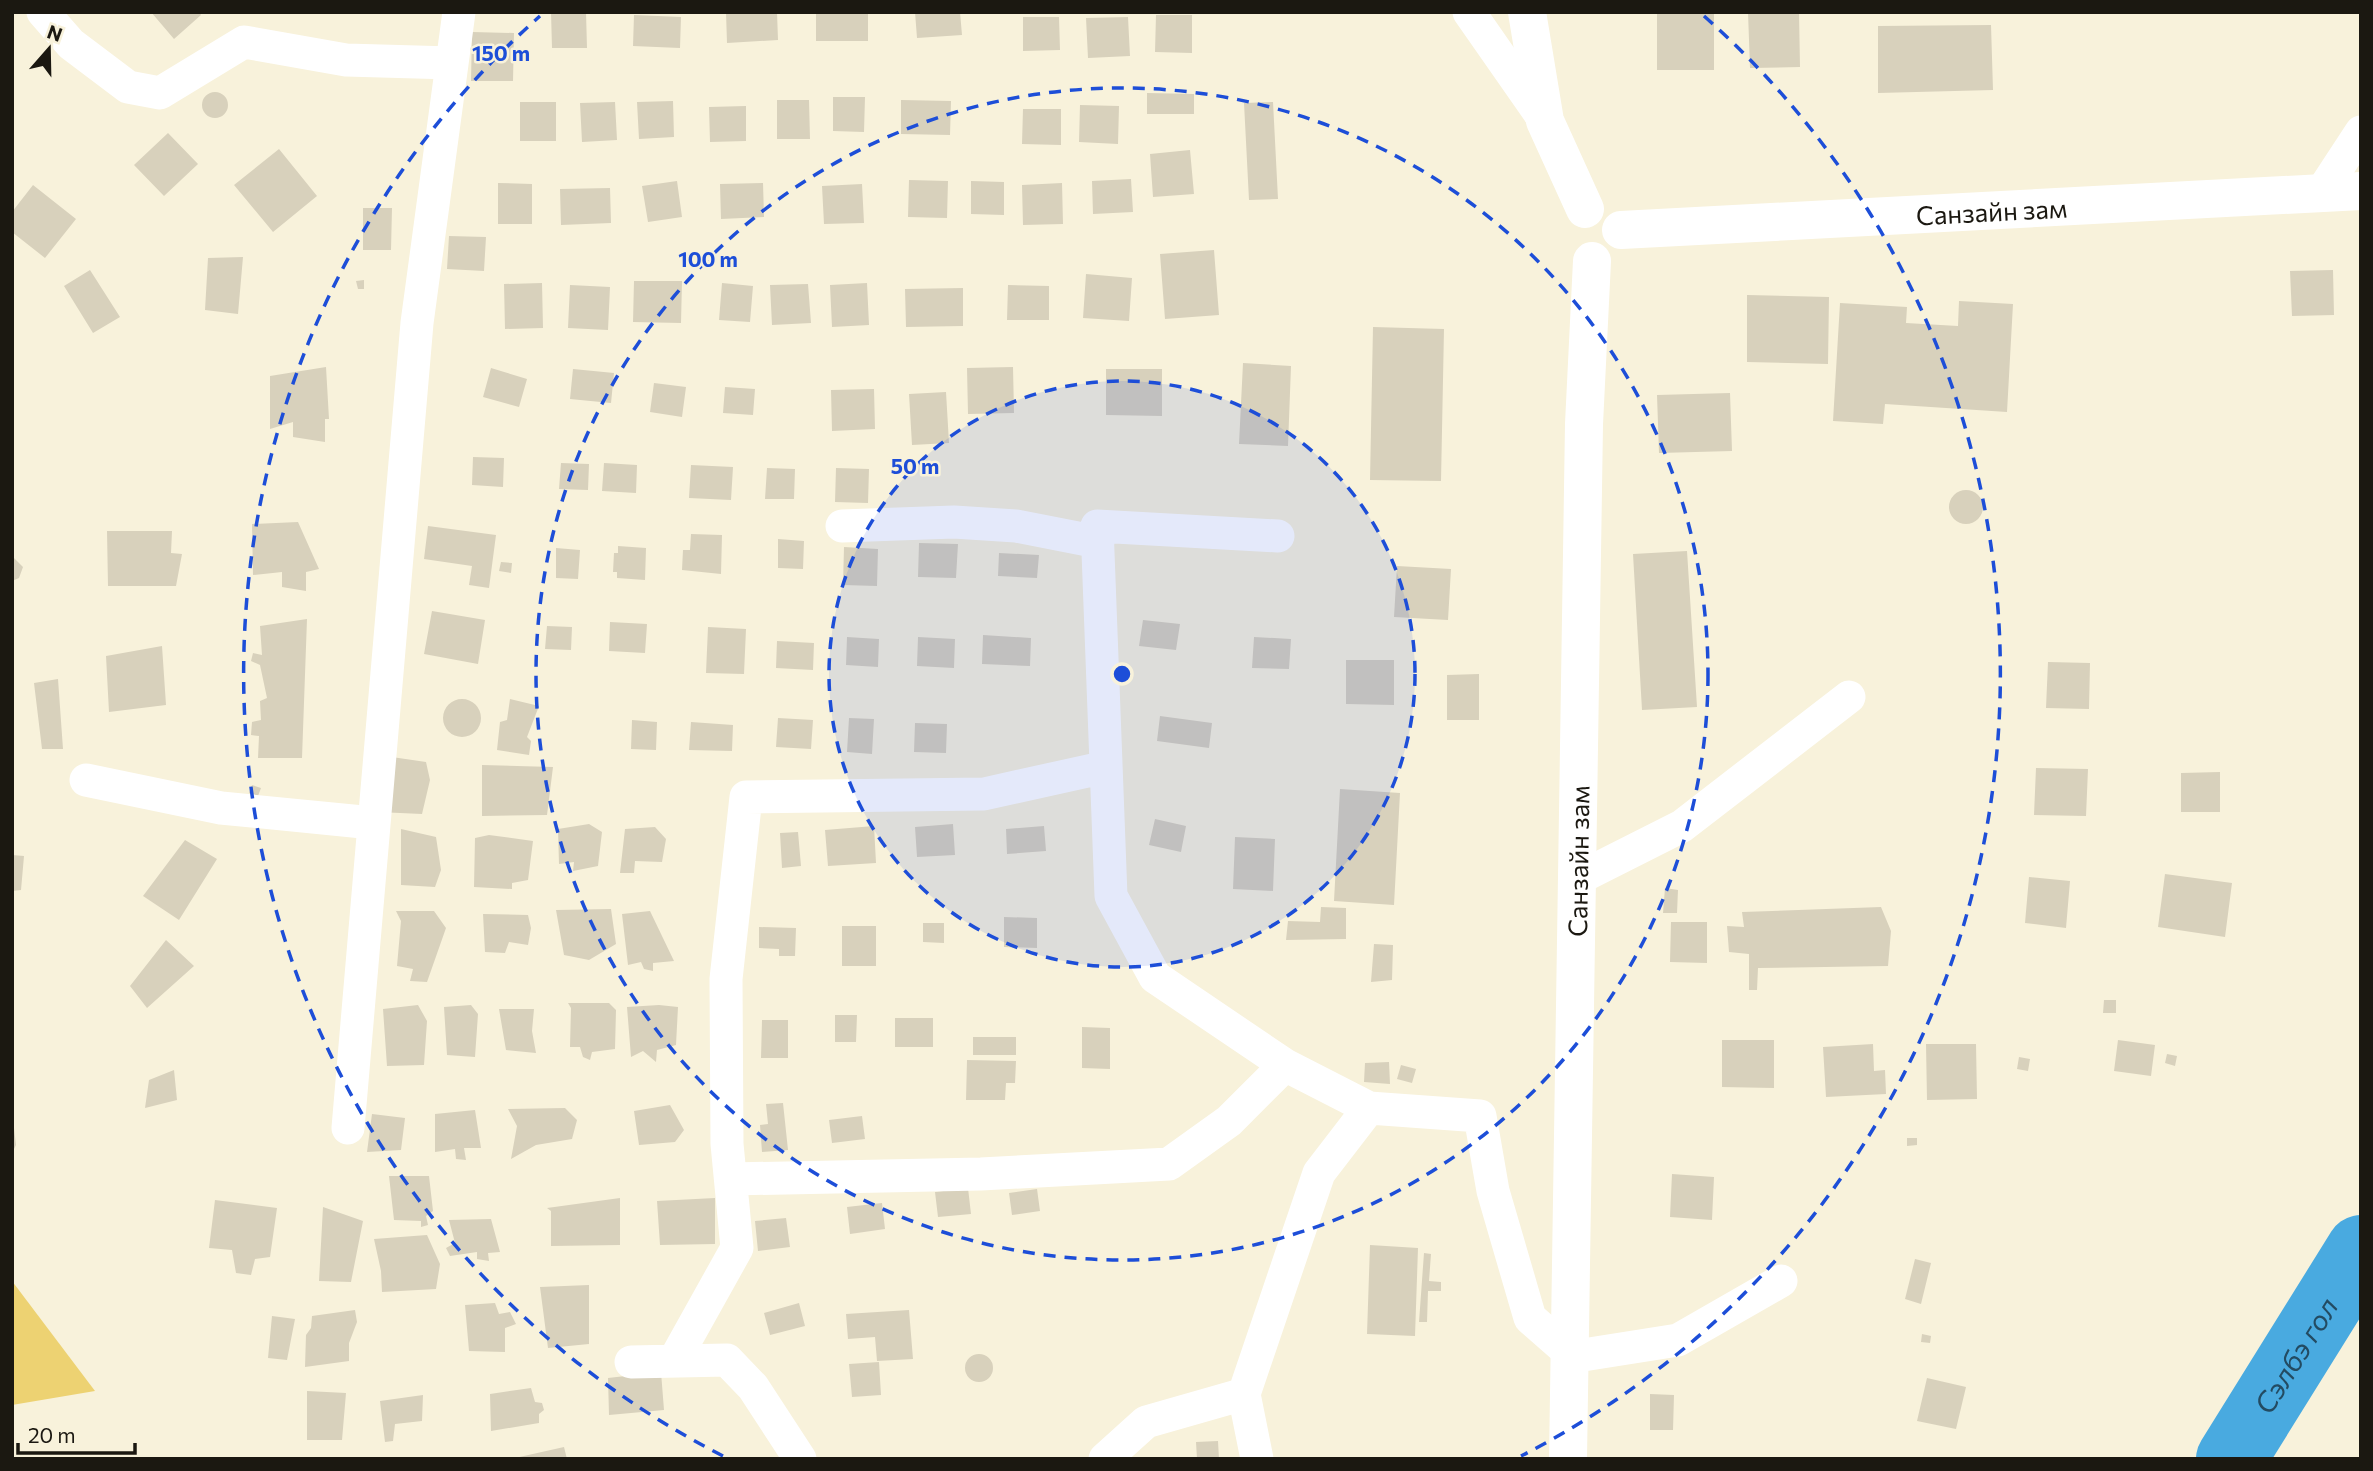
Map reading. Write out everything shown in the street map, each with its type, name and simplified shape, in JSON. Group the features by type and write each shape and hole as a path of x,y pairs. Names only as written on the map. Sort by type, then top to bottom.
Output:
{"main road":[{"path":"1527,12 1545,121 1585,209"},
{"name":"Санзайн зам","path":"1621,230 2361,191"},
{"path":"1597,207 1608,211 1617,219 1621,230 1620,242 1614,253 1604,259 1592,261 1580,258 1567,238 1568,226 1574,215 1597,207"},
{"name":"Санзайн зам","path":"1568,1459 1584,424 1592,261"}],"street":[{"path":"43,12 71,44 128,87 160,93 244,42 346,60 452,63"},
{"path":"348,1128 417,323 458,12"},
{"path":"1469,12 1545,121"},
{"path":"2321,193 2361,132"},
{"path":"842,526 954,522 1016,526 1098,542"},
{"path":"1278,536 1097,526 1111,896 1155,976 1285,1065 1369,1108 1480,1116 1493,1191 1530,1318 1570,1353 1583,1355 1678,1340 1781,1281"},
{"path":"1577,879 1682,825 1849,697"},
{"path":"674,1361 737,1248 727,1144 726,979 746,797 984,794 1106,767"},
{"path":"86,780 221,808 373,823"},
{"path":"732,1179 981,1174 1170,1164 1229,1121 1285,1065"},
{"path":"1257,1459 1244,1394 1319,1173 1369,1108"},
{"path":"631,1362 727,1360 753,1387 800,1459"},
{"path":"1105,1459 1146,1422 1244,1394"}],"shaded area":[{"path":"12,1281 95,1391 12,1405"}],"building":[{"path":"151,12 199,12 201,15 174,39"},
{"path":"551,12 586,12 587,48 552,48"},
{"path":"726,12 777,12 778,40 727,43"},
{"path":"816,12 868,12 868,41 816,41"},
{"path":"915,12 960,12 962,35 917,38"},
{"path":"1657,12 1714,12 1714,70 1657,70"},
{"path":"1748,12 1799,12 1800,67 1750,68"},
{"path":"634,15 681,17 680,48 633,46"},
{"path":"1156,15 1192,15 1192,53 1155,52"},
{"path":"1023,17 1059,17 1060,50 1023,51"},
{"path":"1128,17 1130,56 1088,58 1086,18"},
{"path":"1991,25 1993,90 1878,93 1878,26"},
{"path":"472,32 514,33 513,81 471,81"},
{"path":"215,92 224,96 228,105 224,114 215,118 206,114 202,105 206,96"},
{"path":"1147,93 1194,94 1194,114 1147,114"},
{"path":"833,97 865,97 864,132 833,131"},
{"path":"777,100 809,100 810,139 777,139"},
{"path":"901,100 951,101 950,135 901,134"},
{"path":"673,101 674,137 639,139 637,102"},
{"path":"520,102 556,102 556,141 520,141"},
{"path":"615,102 617,140 582,142 580,103"},
{"path":"1273,102 1278,199 1249,200 1244,103"},
{"path":"1080,105 1119,106 1118,144 1079,142"},
{"path":"746,106 746,141 710,142 709,107"},
{"path":"1023,109 1061,109 1061,145 1022,144"},
{"path":"168,133 198,164 164,196 134,165"},
{"path":"279,149 317,196 273,232 234,185"},
{"path":"1190,150 1194,194 1153,197 1150,154"},
{"path":"1131,179 1133,212 1093,214 1092,181"},
{"path":"909,180 948,181 947,218 908,217"},
{"path":"677,181 682,217 648,222 642,186"},
{"path":"971,181 1004,182 1004,215 971,214"},
{"path":"498,183 532,184 532,224 498,224"},
{"path":"763,183 764,217 721,219 720,184"},
{"path":"1062,183 1063,224 1023,225 1022,185"},
{"path":"862,184 864,223 824,224 822,186"},
{"path":"33,185 76,219 45,258 12,232 12,212"},
{"path":"610,188 611,223 561,225 560,189"},
{"path":"363,208 392,208 391,250 363,250"},
{"path":"449,236 486,237 484,271 447,269"},
{"path":"1214,250 1219,315 1165,319 1160,254"},
{"path":"243,257 238,314 205,310 208,258"},
{"path":"90,270 120,317 93,333 64,286"},
{"path":"2333,270 2334,315 2292,316 2290,271"},
{"path":"1086,274 1132,278 1129,321 1083,318"},
{"path":"364,280 364,289 358,289 356,281"},
{"path":"634,281 682,281 681,323 633,322"},
{"path":"542,283 543,328 505,329 504,284"},
{"path":"722,283 753,286 750,322 719,320"},
{"path":"867,283 869,325 832,327 830,285"},
{"path":"808,284 811,323 772,325 770,285"},
{"path":"570,285 610,287 608,330 568,328"},
{"path":"1008,285 1049,286 1049,320 1007,320"},
{"path":"963,288 963,326 906,327 905,289"},
{"path":"1747,295 1829,297 1828,364 1747,362"},
{"path":"1959,301 2013,304 2007,412 1885,404 1883,424 1833,421 1840,303 1907,307 1906,323 1958,326"},
{"path":"1373,327 1444,329 1441,481 1370,480"},
{"path":"1243,363 1291,366 1288,446 1239,444"},
{"path":"326,367 329,419 325,419 325,442 293,437 293,422 270,429 270,376"},
{"path":"1013,367 1014,413 968,414 967,368"},
{"path":"491,368 527,379 519,407 483,397"},
{"path":"573,369 614,373 611,403 570,399"},
{"path":"1106,369 1162,369 1162,416 1106,415"},
{"path":"654,383 686,387 682,417 650,412"},
{"path":"725,387 755,389 753,415 723,413"},
{"path":"874,389 875,429 832,431 831,390"},
{"path":"946,392 949,443 912,445 909,394"},
{"path":"1730,393 1732,451 1659,453 1657,395"},
{"path":"473,457 504,458 503,487 472,485"},
{"path":"561,463 589,464 588,490 559,489"},
{"path":"604,463 637,465 636,493 602,491"},
{"path":"691,465 733,467 731,500 689,498"},
{"path":"767,468 795,469 794,499 765,499"},
{"path":"836,468 869,469 868,503 835,502"},
{"path":"1966,490 1978,495 1983,507 1978,519 1966,524 1954,519 1949,507 1954,495"},
{"path":"298,522 319,569 306,572 306,591 282,587 282,572 253,575 252,524"},
{"path":"428,526 496,535 489,588 469,585 472,566 424,559"},
{"path":"107,531 172,531 171,553 182,554 176,586 108,586"},
{"path":"691,534 722,535 721,574 682,570 683,550 690,550"},
{"path":"778,539 804,541 803,569 778,568"},
{"path":"919,543 958,544 956,578 918,577"},
{"path":"618,546 646,548 645,580 617,578 617,572 613,572 614,553 618,553"},
{"path":"844,547 878,549 877,586 843,585"},
{"path":"556,548 580,550 578,579 556,578"},
{"path":"1687,551 1697,707 1642,710 1633,554"},
{"path":"999,553 1039,555 1037,578 998,576"},
{"path":"12,556 23,567 19,578 12,581"},
{"path":"501,562 512,563 511,573 499,571"},
{"path":"1397,566 1451,569 1448,620 1394,617"},
{"path":"432,611 485,620 478,664 424,654"},
{"path":"307,619 302,758 258,758 259,736 251,735 252,722 261,720 260,701 267,698 260,665 251,661 253,653 262,655 260,626"},
{"path":"1143,620 1180,624 1176,650 1139,646"},
{"path":"610,622 647,624 645,653 609,651"},
{"path":"547,626 572,627 571,650 545,649"},
{"path":"708,627 746,629 744,674 706,673"},
{"path":"983,635 1031,638 1030,666 982,664"},
{"path":"847,637 879,639 878,667 846,665"},
{"path":"918,637 955,639 954,668 917,666"},
{"path":"1254,637 1291,639 1289,669 1252,668"},
{"path":"777,641 814,643 813,670 776,668"},
{"path":"162,646 166,705 109,712 106,656"},
{"path":"1346,660 1394,660 1394,705 1346,704"},
{"path":"2048,662 2090,663 2089,709 2046,708"},
{"path":"1479,674 1479,720 1447,720 1447,675"},
{"path":"58,679 63,749 42,749 34,683"},
{"path":"462,699 475,705 481,718 475,731 462,737 449,731 443,718 449,705"},
{"path":"510,699 539,706 527,737 531,741 529,755 497,750 500,722 507,720"},
{"path":"1160,716 1212,723 1209,748 1157,741"},
{"path":"778,718 813,720 811,749 776,747"},
{"path":"849,718 874,719 872,754 847,752"},
{"path":"632,720 657,722 656,750 631,749"},
{"path":"691,722 733,725 732,751 689,750"},
{"path":"915,723 947,724 946,753 914,752"},
{"path":"385,756 426,762 430,780 422,814 378,812"},
{"path":"482,765 553,767 547,815 482,816"},
{"path":"2036,768 2088,769 2086,816 2034,815"},
{"path":"2220,772 2220,812 2181,812 2181,773"},
{"path":"252,785 261,788 258,796 249,793"},
{"path":"1340,789 1400,793 1394,905 1334,901"},
{"path":"1155,819 1186,826 1181,852 1149,845"},
{"path":"589,824 602,832 598,866 573,871 574,862 559,864 558,829"},
{"path":"953,824 955,855 917,857 915,827"},
{"path":"874,826 876,863 828,866 825,830"},
{"path":"1044,826 1046,851 1007,854 1006,829"},
{"path":"655,827 666,839 662,862 635,861 634,873 620,873 625,829"},
{"path":"401,829 436,837 441,870 435,887 401,885"},
{"path":"798,832 801,866 782,868 780,833"},
{"path":"489,835 533,841 528,880 512,883 512,889 474,887 475,838"},
{"path":"1235,837 1275,839 1273,891 1233,889"},
{"path":"185,840 217,859 179,920 143,896"},
{"path":"12,855 24,856 21,890 12,891"},
{"path":"2165,874 2232,883 2225,937 2158,927"},
{"path":"2029,877 2070,881 2066,928 2025,923"},
{"path":"1665,888 1678,890 1677,913 1663,913"},
{"path":"1321,907 1346,908 1346,939 1286,940 1288,921 1320,922"},
{"path":"1881,907 1891,931 1888,966 1758,968 1757,990 1749,990 1749,954 1729,952 1727,926 1744,927 1742,912"},
{"path":"611,909 616,944 589,960 564,955 556,910"},
{"path":"396,911 434,911 446,928 427,982 410,981 413,969 397,966 401,921"},
{"path":"650,911 674,961 653,963 653,971 644,969 641,962 628,965 622,914"},
{"path":"483,914 528,915 531,928 528,945 509,942 505,953 485,952"},
{"path":"1004,917 1037,918 1037,948 1004,947"},
{"path":"1671,922 1707,922 1707,963 1670,962"},
{"path":"923,923 944,923 944,943 923,942"},
{"path":"842,926 876,926 876,966 842,966"},
{"path":"759,927 796,928 795,956 779,956 779,949 759,948"},
{"path":"166,940 194,966 147,1008 130,986"},
{"path":"1374,944 1393,945 1392,980 1371,982"},
{"path":"2104,1000 2116,1000 2116,1013 2103,1013"},
{"path":"568,1003 609,1003 616,1010 615,1049 592,1052 590,1060 583,1057 580,1047 570,1047 571,1008"},
{"path":"418,1005 427,1021 424,1065 387,1066 383,1009"},
{"path":"471,1005 478,1014 475,1057 447,1055 444,1007"},
{"path":"627,1007 678,1007 676,1045 657,1050 656,1062 643,1051 631,1057"},
{"path":"499,1009 534,1009 532,1031 536,1053 506,1050"},
{"path":"835,1015 857,1015 856,1042 835,1042"},
{"path":"895,1018 933,1018 933,1047 895,1047"},
{"path":"762,1020 788,1020 788,1058 761,1058"},
{"path":"1082,1027 1110,1028 1110,1069 1082,1068"},
{"path":"973,1037 1016,1037 1016,1055 973,1055"},
{"path":"1722,1040 1774,1040 1774,1088 1722,1087"},
{"path":"2118,1040 2155,1045 2151,1076 2114,1071"},
{"path":"1873,1044 1874,1071 1885,1070 1886,1094 1826,1097 1823,1047"},
{"path":"1926,1044 1976,1044 1977,1099 1927,1100"},
{"path":"2167,1054 2177,1056 2175,1066 2165,1063"},
{"path":"2019,1057 2030,1059 2028,1071 2017,1069"},
{"path":"967,1060 1016,1061 1015,1083 1006,1083 1005,1100 966,1100"},
{"path":"1389,1062 1390,1084 1364,1082 1365,1063"},
{"path":"1401,1065 1416,1069 1412,1083 1397,1079"},
{"path":"174,1070 177,1100 145,1108 149,1080"},
{"path":"783,1103 788,1150 762,1152 760,1125 768,1124 766,1104"},
{"path":"670,1105 684,1130 675,1142 639,1145 634,1111"},
{"path":"565,1108 577,1120 572,1139 536,1145 511,1159 517,1126 508,1109"},
{"path":"475,1110 481,1148 464,1148 466,1160 456,1159 455,1149 435,1152 435,1114"},
{"path":"372,1114 405,1118 401,1150 367,1152"},
{"path":"862,1116 865,1139 832,1143 829,1120"},
{"path":"14,1128 16,1145 12,1153 12,1129"},
{"path":"1907,1138 1917,1138 1917,1145 1907,1146"},
{"path":"1672,1174 1714,1177 1712,1220 1670,1217"},
{"path":"389,1176 429,1176 433,1211 426,1216 428,1225 421,1227 421,1221 394,1220"},
{"path":"968,1188 971,1214 938,1217 935,1192"},
{"path":"1037,1189 1040,1211 1012,1215 1009,1193"},
{"path":"620,1198 620,1245 551,1246 551,1211 547,1208"},
{"path":"715,1198 715,1244 660,1245 657,1201"},
{"path":"215,1200 277,1208 270,1257 255,1259 251,1275 236,1273 232,1250 209,1248"},
{"path":"882,1203 885,1229 850,1234 847,1207"},
{"path":"323,1207 363,1221 351,1282 319,1281"},
{"path":"786,1218 790,1247 758,1251 755,1221"},
{"path":"491,1219 500,1252 488,1253 489,1261 477,1259 477,1252 450,1256 446,1248 455,1243 449,1220"},
{"path":"427,1235 440,1264 436,1289 382,1292 381,1271 374,1239"},
{"path":"1370,1245 1418,1248 1415,1336 1367,1334"},
{"path":"1424,1253 1431,1254 1429,1281 1441,1282 1441,1291 1428,1291 1427,1322 1419,1322"},
{"path":"1915,1259 1931,1263 1921,1304 1905,1299"},
{"path":"589,1285 589,1344 548,1348 540,1287"},
{"path":"495,1303 499,1314 510,1312 516,1324 505,1328 505,1352 469,1351 465,1305"},
{"path":"799,1303 805,1326 770,1335 764,1313"},
{"path":"355,1310 357,1322 349,1343 349,1361 305,1367 306,1335 311,1328 312,1316"},
{"path":"909,1310 913,1359 877,1361 875,1337 848,1339 846,1314"},
{"path":"272,1316 295,1319 287,1360 268,1358"},
{"path":"1922,1334 1931,1336 1930,1343 1921,1342"},
{"path":"979,1354 989,1358 993,1368 989,1378 979,1382 969,1378 965,1368 969,1358"},
{"path":"879,1362 881,1395 852,1397 849,1364"},
{"path":"661,1372 664,1410 609,1415 608,1378"},
{"path":"1927,1378 1966,1387 1956,1429 1917,1421"},
{"path":"531,1388 535,1402 542,1403 544,1410 539,1414 539,1423 491,1431 490,1394"},
{"path":"307,1391 346,1393 342,1440 307,1440"},
{"path":"1650,1394 1674,1395 1673,1430 1650,1430"},
{"path":"423,1395 422,1421 395,1424 393,1441 385,1442 380,1401"},
{"path":"1218,1441 1219,1459 1197,1459 1196,1442"},
{"path":"564,1447 567,1459 515,1459 515,1458"}],"waterway":[{"name":"Сэлбэ гол","path":"2231,1459 2361,1250"}]}
